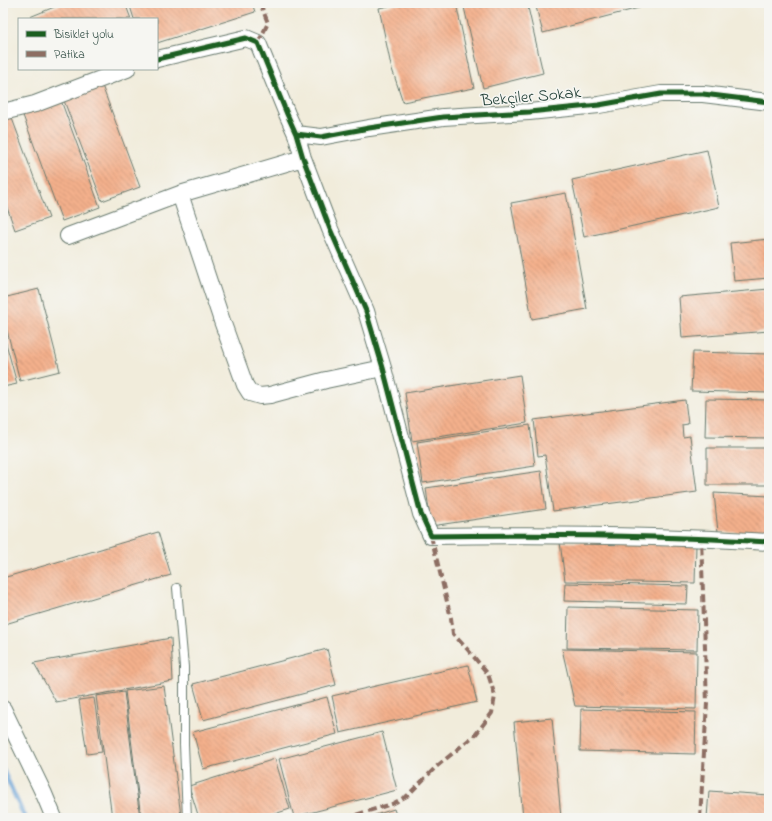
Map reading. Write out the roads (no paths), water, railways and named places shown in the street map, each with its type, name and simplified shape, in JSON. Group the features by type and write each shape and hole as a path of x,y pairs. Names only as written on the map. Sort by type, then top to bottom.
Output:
{"street":[{"path":"158,59 246,38 258,43 296,134 330,229 366,311 383,368 421,514 431,536 567,535 701,538 769,542"},
{"path":"3,112 34,104 124,70"},
{"name":"Bekçiler Sokak","path":"296,134 321,137 443,117 529,112 599,105 661,94 703,94 769,102"},
{"path":"68,236 180,194 304,158"},
{"path":"180,194 222,321 245,385 250,393 260,396 270,395 326,380 383,368"},
{"path":"3,708 54,818"}],"lane":[{"path":"177,588 184,667 184,744 187,818"}],"waterway":[{"path":"3,770 25,818"}]}
